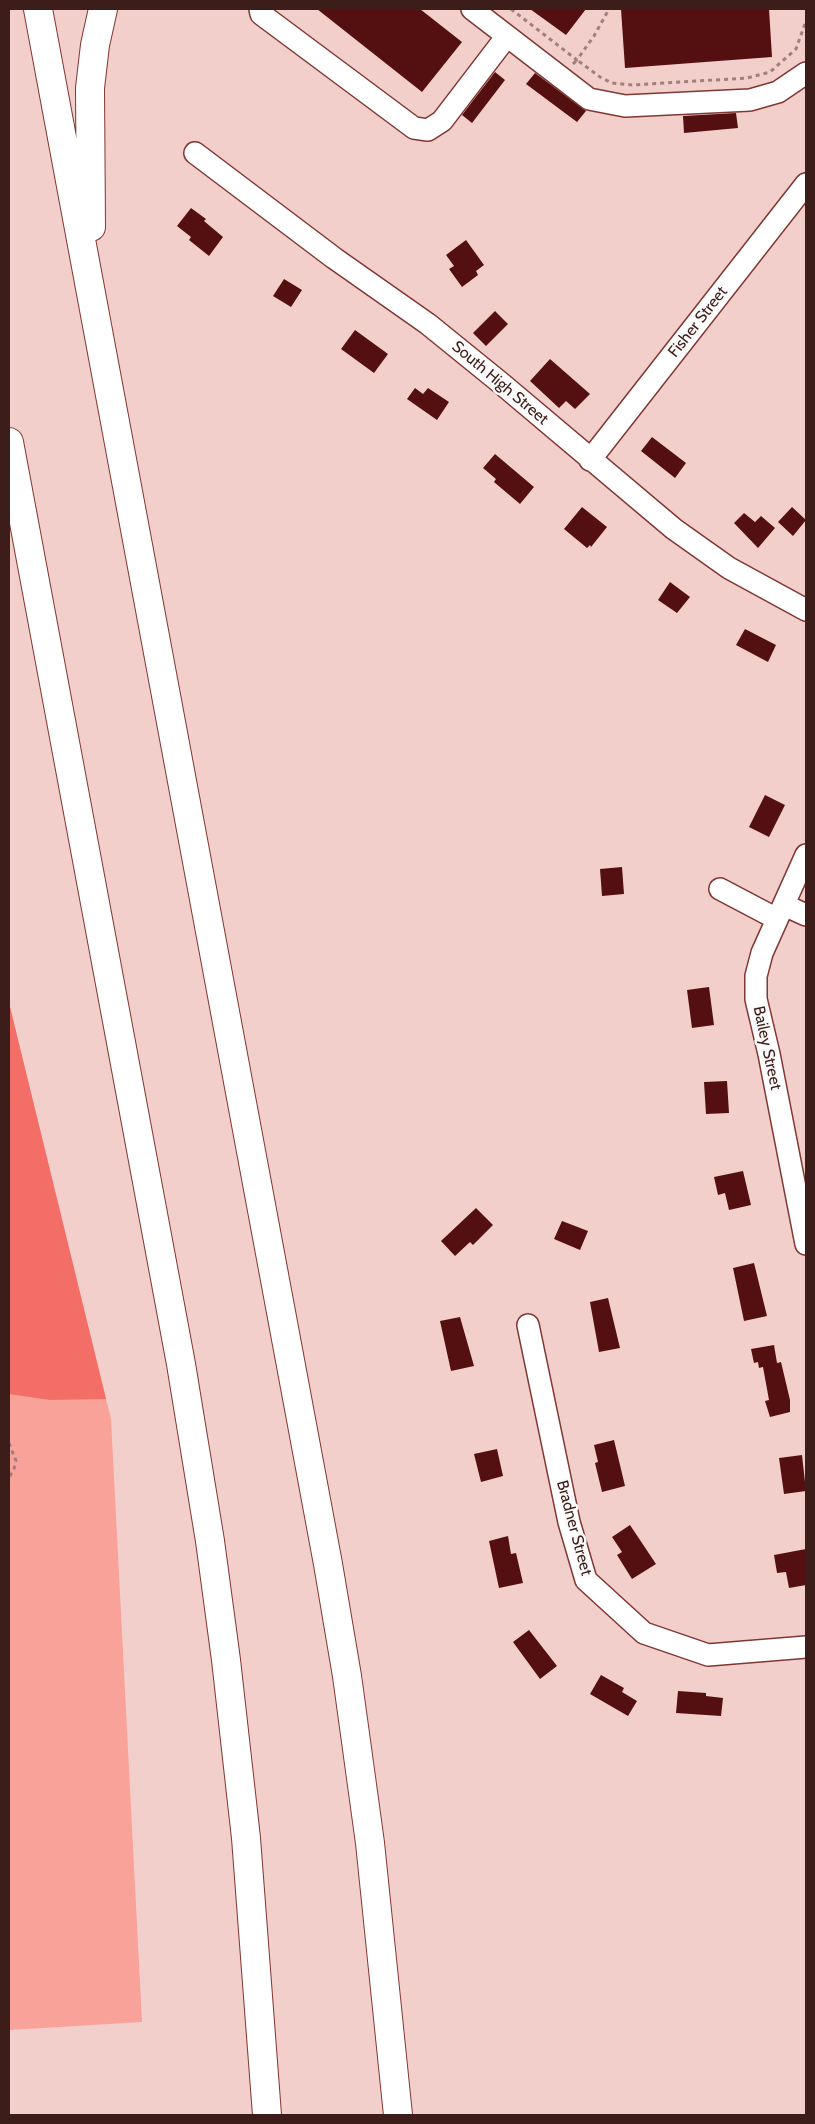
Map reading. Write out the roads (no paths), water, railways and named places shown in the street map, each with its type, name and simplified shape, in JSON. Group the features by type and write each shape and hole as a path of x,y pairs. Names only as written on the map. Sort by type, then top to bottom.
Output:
{"highway":[{"path":"38,9 328,1564 347,1676 370,1843 398,2115"},
{"path":"91,289 92,169 90,88 102,9"},
{"path":"9,442 181,1364 206,1512 226,1660 247,1847 266,2115"}],"street":[{"path":"260,9 261,14 414,128 428,130 442,121 506,36"},
{"path":"472,9 589,99 625,106 750,100 778,92 806,73"},
{"name":"South High Street","path":"195,153 334,258 428,324 674,529 729,568 806,610"},
{"name":"Fisher Street","path":"590,460 806,184"},
{"name":"Bailey Street","path":"806,855 762,954 756,976 756,999 773,1074 806,1244"},
{"path":"720,889 780,912 806,915"},
{"name":"Bradner Street","path":"528,1325 569,1522 586,1580 644,1633 708,1655 806,1647"}]}
